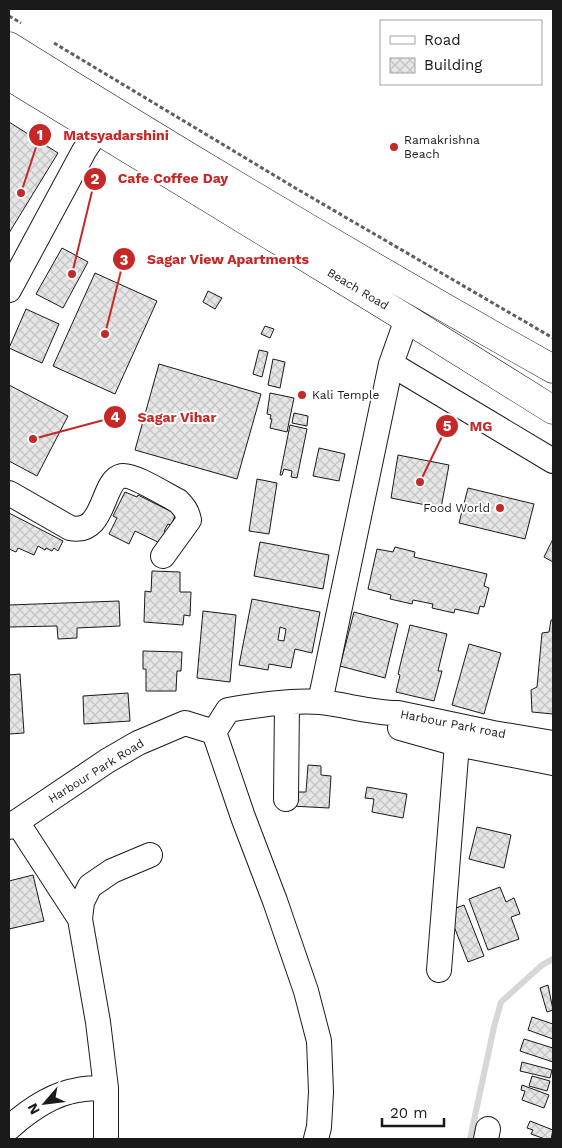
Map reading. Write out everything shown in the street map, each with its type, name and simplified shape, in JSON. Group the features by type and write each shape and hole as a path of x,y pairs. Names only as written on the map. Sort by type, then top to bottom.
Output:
{"main road":[{"path":"17,36 114,112 424,296 553,369"},
{"name":"Beach Road","path":"9,76 407,318 553,410"}],"street":[{"path":"9,290 84,151 97,131"},
{"path":"320,702 391,364 407,318"},
{"path":"391,364 553,461"},
{"path":"9,493 70,528 80,530 93,522 115,480 122,476 132,478 178,501 188,513 189,520 163,556"},
{"name":"Harbour Park Road","path":"13,825 107,761 138,743 185,722 214,732 228,710 264,704 320,702 382,713"},
{"path":"286,800 287,703"},
{"name":"Harbour Park road","path":"382,713 398,713 493,733 553,743"},
{"name":"Harbour Park road","path":"382,713 392,724 403,730 457,744 553,763"},
{"path":"214,732 243,817 276,901 306,991 319,1041 321,1092 319,1127 316,1139"},
{"path":"439,970 457,744"},
{"path":"13,825 80,919"},
{"path":"106,1139 106,1088 98,1022 80,919 82,902 90,886 112,871 150,855"},
{"path":"9,1128 34,1108 52,1098 77,1090 106,1088"}],"path":[{"path":"9,16 17,36"},
{"path":"49,40 297,189 553,338"}],"building":[{"path":"9,122 58,153 9,233"},
{"path":"62,248 88,262 63,308 36,294"},
{"path":"95,273 157,301 115,394 53,366"},
{"path":"208,291 222,298 215,309 203,302"},
{"path":"26,309 59,324 42,363 9,348"},
{"path":"265,326 274,329 270,338 261,334"},
{"path":"259,350 268,352 262,377 253,374"},
{"path":"273,359 285,362 280,388 268,385"},
{"path":"159,364 261,394 237,479 135,450"},
{"path":"9,385 68,416 37,476 9,461"},
{"path":"270,393 294,398 287,432 270,428 272,419 270,419 271,415 267,414"},
{"path":"294,413 308,416 307,426 292,423"},
{"path":"290,425 307,429 297,478 291,477 292,471 284,469 282,475 280,475"},
{"path":"319,448 345,454 339,481 313,476"},
{"path":"398,455 449,465 441,508 391,498"},
{"path":"257,479 277,483 269,534 249,531"},
{"path":"468,488 534,504 525,539 459,523"},
{"path":"125,492 137,497 138,495 176,514 171,525 168,524 164,531 167,533 162,544 135,531 129,544 109,534 117,518 113,516"},
{"path":"9,513 63,541 58,551 54,548 52,551 46,548 45,550 38,546 34,555 18,548 16,552 9,549"},
{"path":"553,539 553,562 544,557"},
{"path":"260,542 329,555 323,589 254,576"},
{"path":"395,547 415,552 414,557 487,574 484,586 489,588 484,607 480,606 478,614 455,609 454,613 432,608 433,604 413,600 412,604 390,599 391,595 368,589 377,549 393,552"},
{"path":"152,571 180,572 180,592 191,592 190,616 184,615 183,625 144,622 145,591 151,592"},
{"path":"252,599 320,612 312,653 295,649 291,668 269,664 268,670 239,665","holes":["280,627 286,629 284,641 278,640"]},
{"path":"119,601 120,626 77,628 77,638 58,639 57,626 9,627 9,605"},
{"path":"203,611 236,615 230,682 197,678"},
{"path":"354,612 398,624 385,678 340,666"},
{"path":"551,620 553,620 553,714 532,712 531,690 537,687 542,633 549,632"},
{"path":"410,625 447,634 438,671 442,671 434,701 396,692 400,675 398,674"},
{"path":"469,644 501,653 484,714 452,705"},
{"path":"143,651 182,652 181,671 177,671 176,691 146,691 146,669 143,669"},
{"path":"20,674 24,733 9,734 9,675"},
{"path":"128,693 130,721 84,724 83,696"},
{"path":"308,765 321,766 321,775 331,776 329,808 291,806 291,792 306,792"},
{"path":"367,787 407,794 403,818 372,812 374,799 365,798"},
{"path":"477,827 511,835 504,868 469,859"},
{"path":"33,875 44,921 9,929 9,881"},
{"path":"500,887 506,902 514,898 520,914 511,917 519,939 488,950 469,899"},
{"path":"464,905 484,956 468,962 448,911"},
{"path":"548,985 553,1010 547,1012 540,988"},
{"path":"532,1017 553,1024 553,1039 528,1030"},
{"path":"524,1039 553,1048 553,1062 520,1051"},
{"path":"522,1062 552,1070 550,1078 520,1071"},
{"path":"532,1076 550,1081 547,1091 529,1086"},
{"path":"522,1085 549,1095 544,1108 522,1100 525,1091 521,1090"},
{"path":"530,1121 553,1130 551,1139 531,1134 533,1130 527,1128"}],"waterway":[{"path":"470,1139 501,1002 542,965 553,959"}],"place":[{"name":"Ramakrishna Beach","path":"394,147"},
{"name":"Matsyadarshini","path":"21,193"},
{"name":"Cafe Coffee Day","path":"72,274"},
{"name":"Sagar View Apartments","path":"105,334"},
{"name":"Kali Temple","path":"302,395"},
{"name":"Sagar Vihar","path":"33,439"},
{"name":"MG","path":"420,482"},
{"name":"Food World","path":"500,508"}]}
